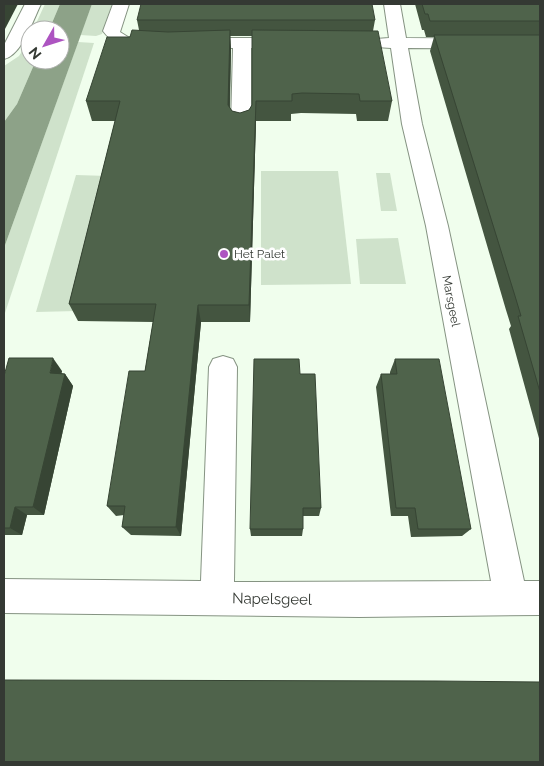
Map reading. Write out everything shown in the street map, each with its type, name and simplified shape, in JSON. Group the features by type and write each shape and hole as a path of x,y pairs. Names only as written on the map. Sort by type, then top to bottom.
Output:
{"street":[{"path":"4,54 11,48 33,4"},
{"path":"120,4 111,31 114,37 123,41 304,43"},
{"name":"Marsgeel","path":"392,4 412,124 526,598"},
{"path":"241,125 242,43"},
{"path":"362,43 540,44"},
{"path":"217,598 223,367"},
{"name":"Napelsgeel","path":"4,596 359,600 526,598"}],"shaded area":[{"path":"45,4 60,4 53,20 38,20"},
{"path":"60,4 92,4 70,65 70,20 53,20"},
{"path":"92,4 112,4 102,34 96,36 80,35"},
{"path":"78,42 94,43 4,316 4,248 68,70 70,70 70,64"},
{"path":"20,54 20,70 32,70 17,104 4,122 4,66"},
{"path":"32,70 68,70 4,248 4,122 17,104"},
{"path":"261,171 338,171 351,284 261,285"},
{"path":"376,173 390,173 397,211 381,211"},
{"path":"76,175 108,176 77,311 36,312"},
{"path":"398,238 406,284 360,284 356,239"}],"building":[{"path":"141,4 372,4 375,20 137,20"},
{"path":"422,4 540,4 540,21 430,21 428,14 425,14"},
{"path":"132,30 168,32 230,30 228,105 232,111 240,113 249,110 252,105 252,30 378,31 392,101 360,101 359,94 302,93 292,94 292,101 256,101 249,305 198,305 176,527 122,527 125,506 107,506 129,371 145,371 156,304 69,304 120,101 86,101 107,37 130,37"},
{"path":"434,35 540,35 540,392 518,316 521,316"},
{"path":"9,358 53,358 50,373 65,374 33,507 15,507 10,528 4,528 4,376"},
{"path":"254,359 299,359 300,374 315,374 321,508 303,508 303,529 250,529"},
{"path":"395,359 439,359 471,529 418,529 415,508 396,508 381,374 397,374"},
{"path":"4,680 540,682 540,762 4,762"}],"place":[{"name":"Het Palet","path":"224,254"}]}
